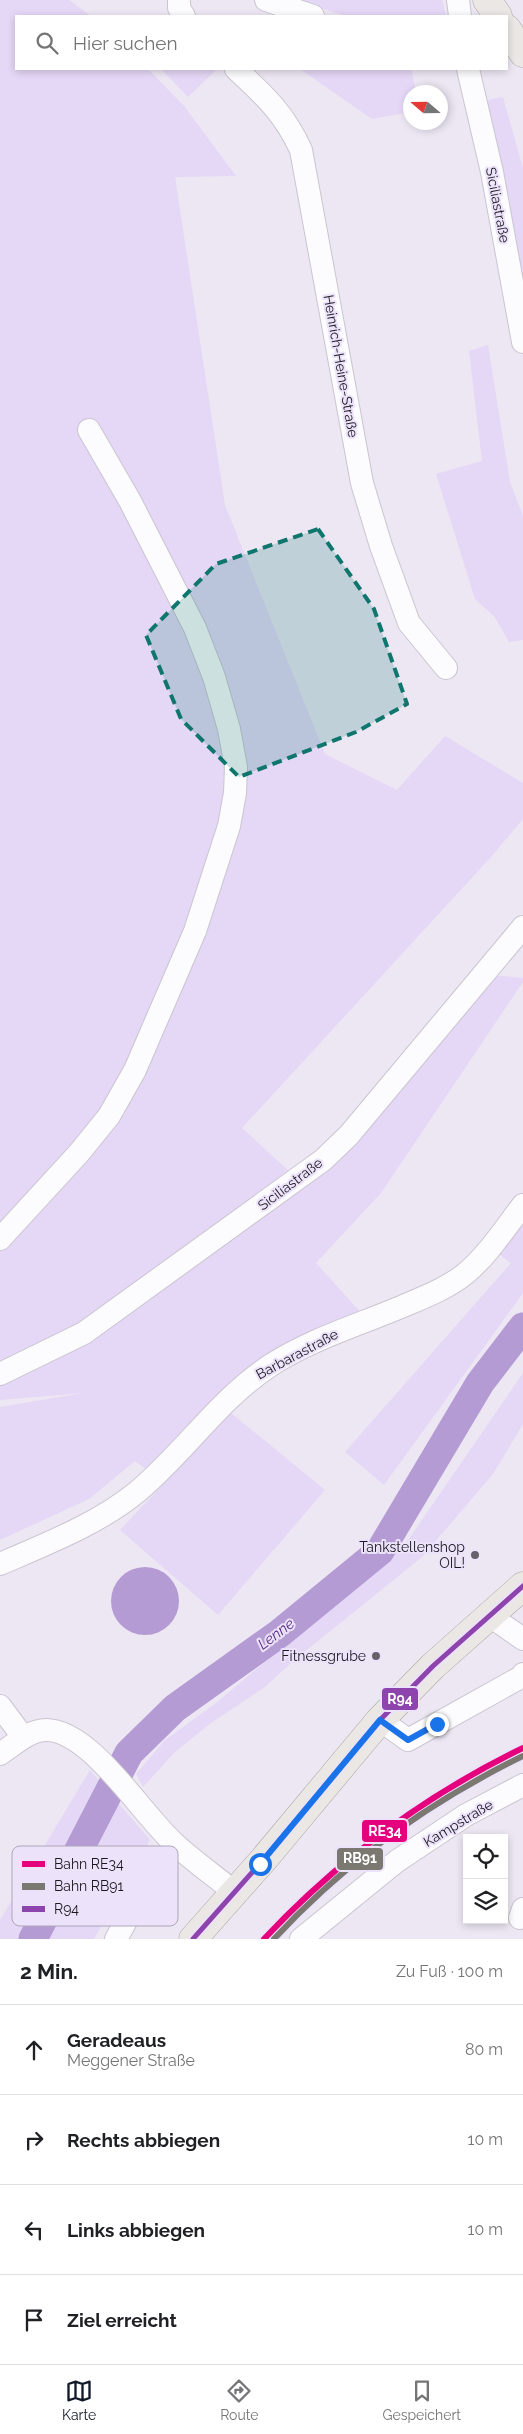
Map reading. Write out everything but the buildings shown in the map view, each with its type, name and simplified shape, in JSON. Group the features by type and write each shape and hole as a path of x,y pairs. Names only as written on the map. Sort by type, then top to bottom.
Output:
{"main road":[{"path":"487,0 497,15"},
{"path":"508,30 523,53"},
{"path":"193,1939 380,1720 433,1666 523,1586"}],"street":[{"path":"179,0 179,8 183,15"},
{"path":"266,0 310,15"},
{"path":"458,0 460,15"},
{"name":"Heinrich-Heine-Straße","path":"237,70 276,107 289,126 300,150 362,483 381,546 409,623 446,668"},
{"name":"Siciliastraße","path":"468,70 492,172 523,342"},
{"path":"0,1239 80,1154 109,1116 135,1070 180,971 195,931 229,826 235,793 236,767 229,729 214,677 195,628 130,501 89,430"},
{"name":"Siciliastraße","path":"0,1374 84,1333 322,1160 368,1112 523,927"},
{"name":"Barbarastraße","path":"0,1564 92,1521 122,1503 153,1476 248,1381 272,1364 325,1336 427,1296 464,1275 479,1261 523,1205"},
{"path":"490,1616 523,1638"},
{"path":"380,1720 408,1740 521,1677 523,1674"},
{"path":"0,1706 24,1737"},
{"path":"0,1754 24,1737 40,1731 60,1732 81,1744 96,1756 168,1838 178,1846"},
{"name":"Kampstraße","path":"301,1939 397,1861 466,1815 523,1785"},
{"path":"164,1846 168,1838"},
{"path":"178,1846 234,1892"},
{"path":"116,1939 123,1926"}],"highlighted area":[{"path":"318,529 374,609 407,704 356,732 239,777 181,719 146,635 216,564"}],"shaded area":[{"path":"0,0 69,0 90,15 15,15 15,70 149,70 184,106 236,176 175,177 225,505 325,754 397,790 445,736 523,783 523,819 491,857 242,1128 303,1184 493,975 523,978 523,982 381,1193 316,1263 363,1315 269,1356 152,1474 135,1461 89,1499 0,1540 0,1407 83,1393 0,1400"},
{"path":"297,0 442,0 446,15 342,15"},
{"path":"162,70 216,70 188,97"},
{"path":"301,70 411,70 414,85 403,85 403,113 372,119"},
{"path":"503,97 523,168 523,317 483,101"},
{"path":"488,345 510,482 523,516 523,640 509,642 494,616 475,599 436,474 482,461 469,351"},
{"path":"523,1220 523,1293 384,1485 345,1452 511,1263 497,1253"},
{"path":"523,1373 523,1424 493,1474 422,1557 292,1662 265,1687 211,1723 175,1752 143,1787 136,1774 165,1740 216,1703 406,1543"},
{"path":"231,1413 325,1490 218,1615 120,1530"},
{"path":"152,1567 164,1573 173,1582 179,1594 177,1614 169,1625 152,1635 138,1635 121,1625 113,1614 111,1594 121,1577 132,1569"},
{"path":"90,1770 150,1840 147,1846 44,1846"},
{"path":"12,1900 12,1926 101,1926 94,1939 0,1939 0,1920"}],"waterway":[{"name":"Lenne","path":"81,1846 129,1753 175,1708 280,1633 380,1551 480,1383 523,1327"},
{"name":"Lenne","path":"33,1939 40,1926"}],"rail line":[{"name":"RE34","path":"264,1939 322,1882 384,1832 417,1808 451,1787 523,1748"},
{"name":"RB91","path":"274,1939 330,1884 390,1836 454,1793 523,1756"}],"transit line":[{"name":"R94","path":"193,1939 264,1859 380,1720 433,1666 523,1586"}],"place":[{"name":"Tankstellenshop OIL!","path":"475,1555"},
{"name":"Fitnessgrube","path":"376,1656"}],"route":[{"path":"260,1864 356,1746 380,1720 408,1740 437,1724"}]}
